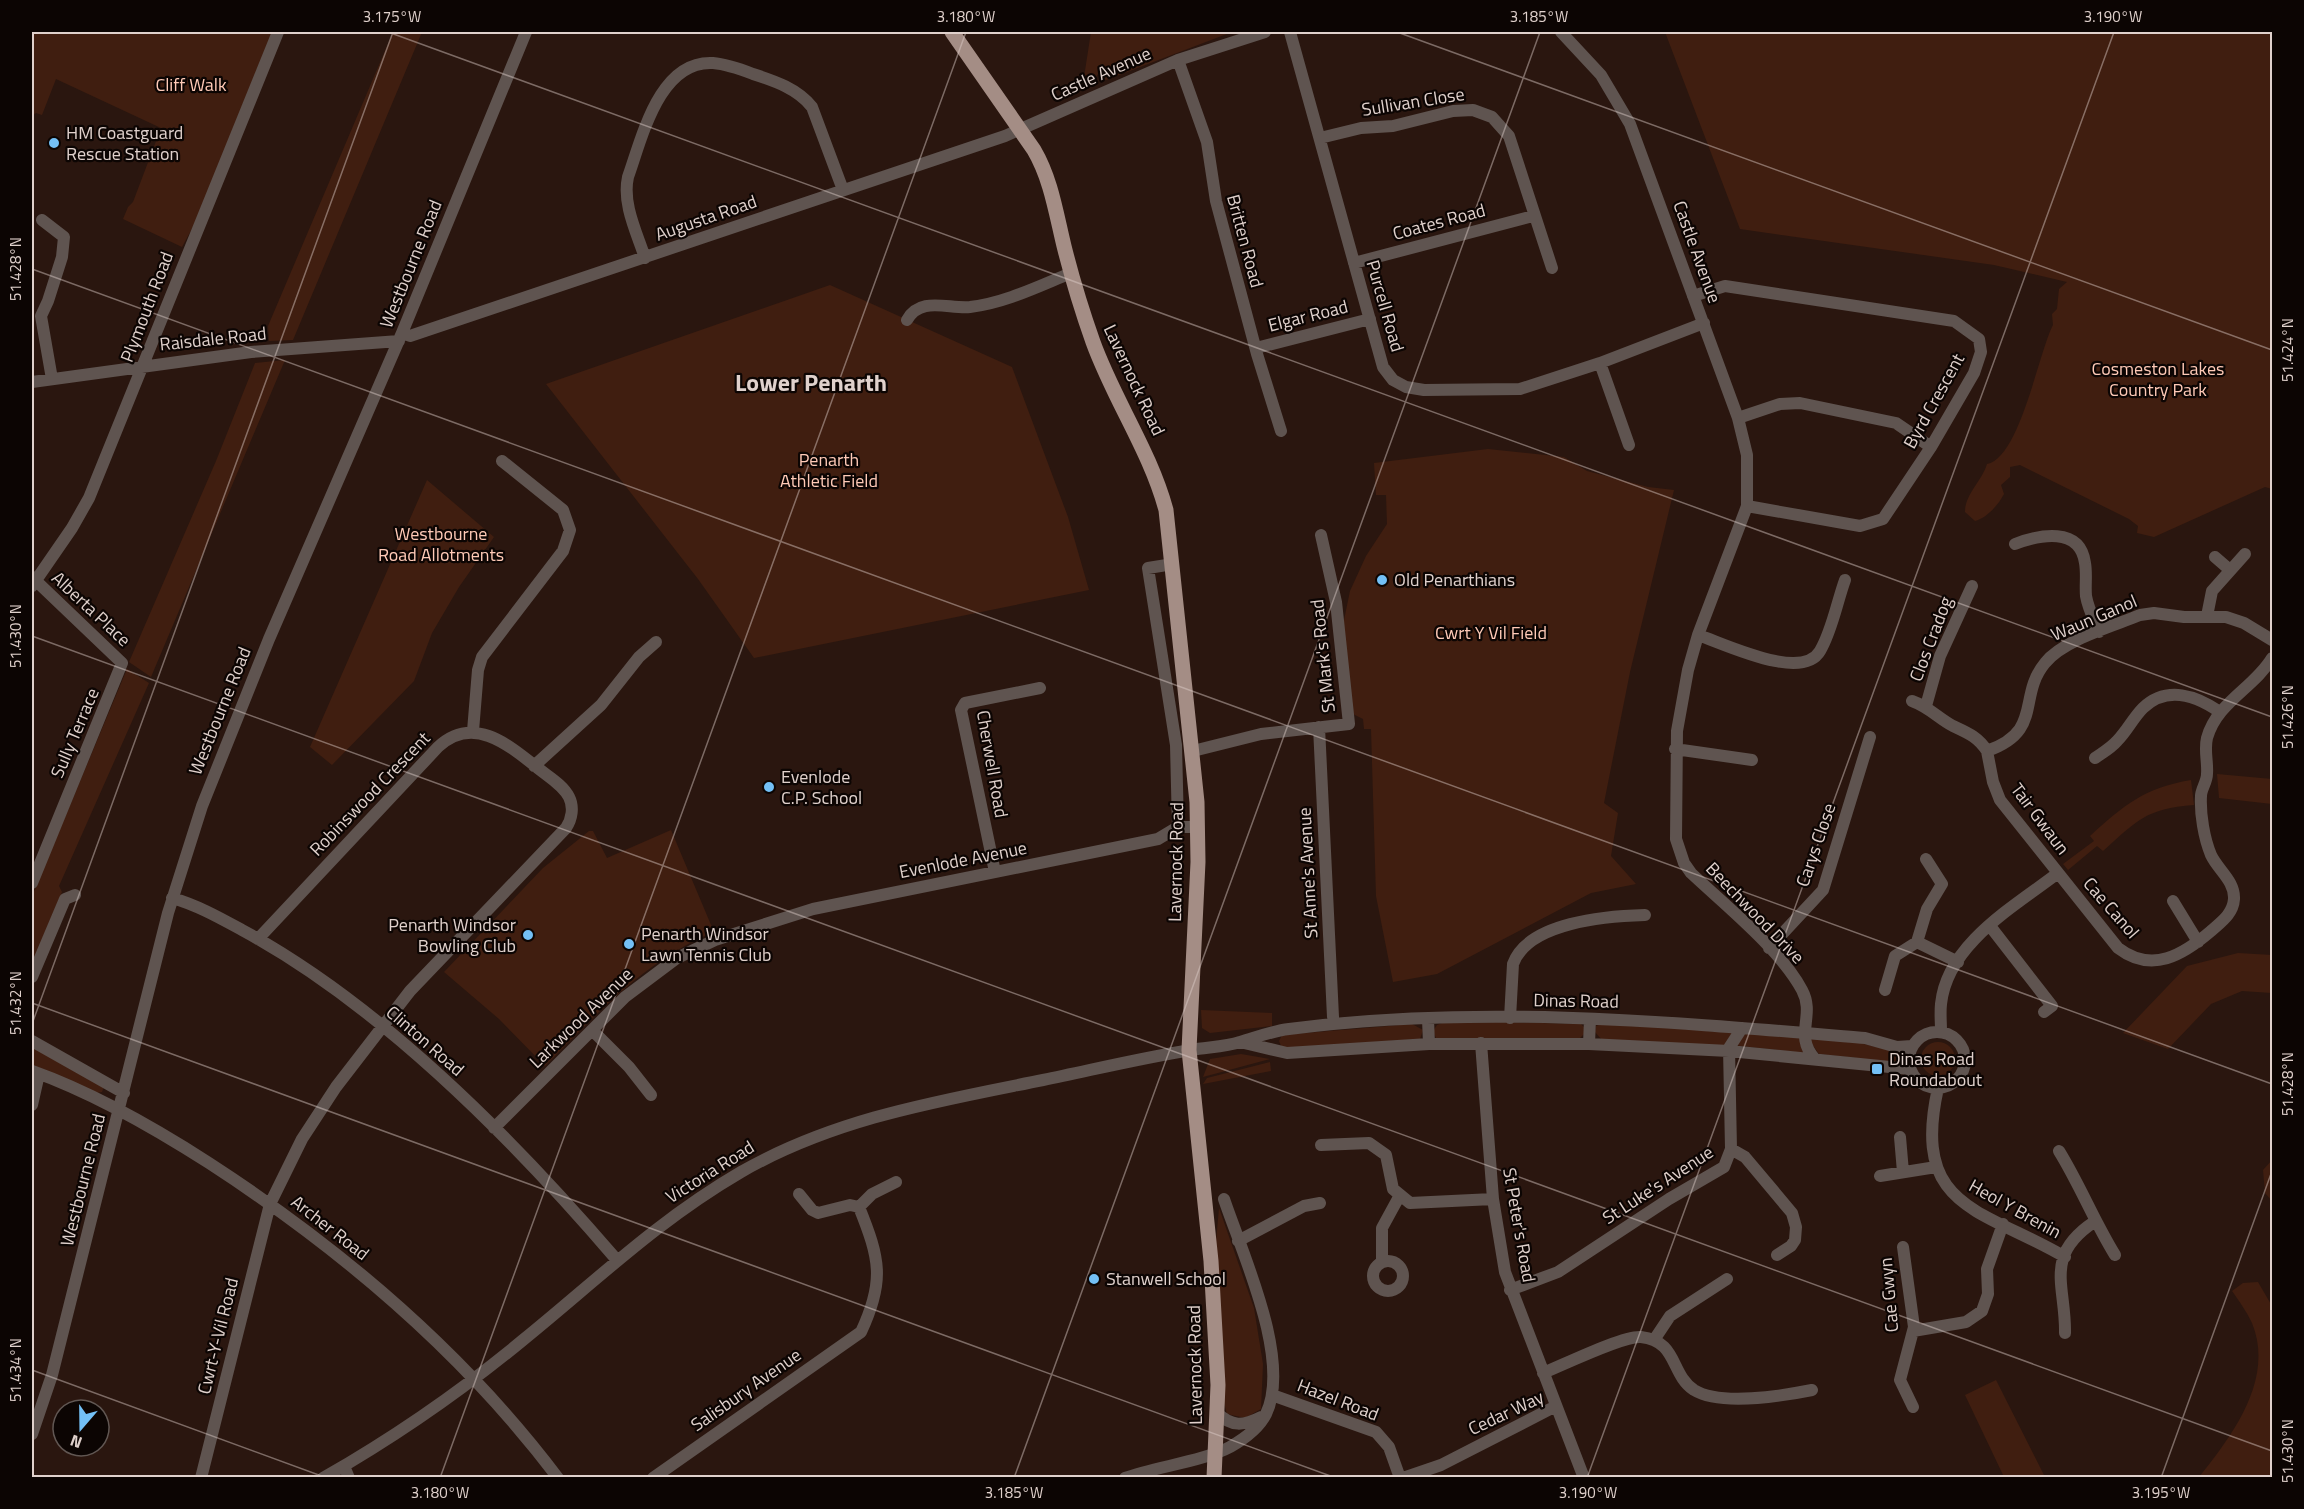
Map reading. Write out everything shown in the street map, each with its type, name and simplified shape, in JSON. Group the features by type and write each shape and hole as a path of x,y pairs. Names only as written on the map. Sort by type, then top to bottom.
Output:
{"main road":[{"name":"Lavernock Road","path":"952,32 1020,129 1039,158 1048,178 1071,273 1099,358 1154,471 1166,510 1193,751 1198,827 1189,1050 1211,1261 1218,1385 1214,1478"}],"street":[{"name":"Plymouth Road","path":"33,581 84,508 278,32"},
{"name":"Westbourne Road","path":"32,1434 52,1375 172,898 220,758 400,337 526,32"},
{"name":"Castle Avenue","path":"1020,129 1178,60 1265,32"},
{"name":"Purcell Road","path":"1290,32 1383,367 1393,380 1406,387 1424,390 1520,388 1600,363 1704,323"},
{"name":"Castle Avenue","path":"1561,32 1601,75 1630,124 1738,418 1747,455 1747,506"},
{"name":"Britten Road","path":"1178,60 1207,142 1214,195 1281,431"},
{"path":"645,258 628,204 626,190 628,177 657,101 675,76 698,65 715,63 732,67 784,86 806,99 812,107 843,190"},
{"name":"Sullivan Close","path":"1320,138 1360,128 1393,126 1453,111 1480,112 1497,121 1509,136 1533,216 1552,268"},
{"name":"Augusta Road","path":"400,337 645,258 1020,129"},
{"name":"Coates Road","path":"1354,263 1533,216"},
{"path":"42,220 64,237 62,257 41,316 52,379"},
{"path":"907,320 916,309 926,305 960,308 985,305 1024,293 1071,273"},
{"name":"Byrd Crescent","path":"1693,296 1725,286 1954,321 1979,339 1981,352 1974,373 1931,447 1888,513 1875,523 1860,526 1747,506"},
{"name":"Elgar Road","path":"1256,348 1370,319"},
{"name":"Raisdale Road","path":"32,382 144,364 251,352 304,349 400,337"},
{"path":"1600,363 1629,445"},
{"path":"1738,418 1780,404 1800,403 1896,423 1931,447"},
{"path":"382,1027 448,949 568,823 572,810 569,796 534,766 494,736 473,731 478,670 484,651 563,551 570,530 562,510 502,461"},
{"name":"Beechwood Drive","path":"1747,506 1698,635 1688,670 1675,749 1674,822 1676,839 1684,862 1691,873 1769,948 1803,991 1806,1007 1805,1033"},
{"path":"2015,544 2045,534 2065,537 2080,549 2085,564 2087,602 2099,632"},
{"name":"St Mark's Road","path":"1193,751 1261,734 1349,724 1336,602 1321,535"},
{"path":"2207,616 2209,595 2245,554"},
{"path":"2215,557 2230,570"},
{"path":"1173,564 1148,568 1176,745 1178,827"},
{"path":"1698,635 1774,661 1795,664 1810,661 1821,651 1845,580"},
{"name":"Alberta Place","path":"33,581 122,663"},
{"name":"Clos Cradog","path":"1926,706 1940,656 1972,586"},
{"name":"Waun Ganol","path":"1987,751 2011,740 2021,728 2028,712 2036,676 2045,662 2061,649 2147,613 2236,620 2272,640"},
{"path":"534,766 601,705 639,657 656,642"},
{"name":"Cae Canol","path":"2058,873 2113,943 2131,957 2160,961 2180,955 2227,917 2234,898 2232,886 2216,864 2208,844 2201,799 2207,773 2207,738 2220,712 2256,681 2272,658"},
{"name":"Sully Terrace","path":"32,883 122,663"},
{"name":"Cherwell Road","path":"995,872 961,710 965,703 1040,688"},
{"path":"2095,758 2115,744 2144,708 2170,695 2190,696 2220,712"},
{"path":"1912,701 1926,706 1953,725 1969,732 1987,751"},
{"name":"St Anne's Avenue","path":"1319,727 1333,1017"},
{"name":"Robinswood Crescent","path":"258,939 443,742 454,736 473,731"},
{"name":"Carys Close","path":"1769,948 1823,890 1870,737"},
{"path":"1675,749 1752,760"},
{"name":"Tair Gwaun","path":"1987,751 1993,782 2000,800 2058,873"},
{"name":"Evenlode Avenue","path":"735,932 813,909 1158,839 1178,827 1198,827"},
{"path":"1886,990 1895,956 1917,942 1927,909 1942,884 1926,859"},
{"path":"1941,1032 1941,1004 1948,979 1972,942 2058,873"},
{"path":"32,977 64,899 75,895"},
{"name":"Clinton Road","path":"172,898 210,913 258,939 322,980 382,1027 494,1128 556,1191 616,1259"},
{"path":"2173,901 2198,942"},
{"path":"1510,1018 1512,964 1526,945 1556,930 1584,921 1611,916 1645,915"},
{"path":"1990,926 2052,1006 2044,1012"},
{"name":"Larkwood Avenue","path":"494,1128 625,997 663,968 696,948 735,932"},
{"path":"1917,942 1958,962"},
{"name":"Dinas Road","path":"1189,1050 1240,1042 1273,1032 1428,1019 1510,1018 1590,1019 1742,1028 1865,1038 1897,1047 1912,1046"},
{"path":"1428,1019 1429,1044"},
{"path":"1589,1044 1590,1019"},
{"name":"Cwrt-Y-Vil Road","path":"201,1478 270,1204 314,1120 382,1027"},
{"path":"1730,1051 1733,1038 1742,1028"},
{"path":"592,1030 629,1067 651,1095"},
{"path":"1273,1032 1276,1052"},
{"path":"1941,1032 1956,1038 1966,1061 1964,1069 1956,1082 1938,1088 1919,1082 1910,1069 1909,1053 1912,1046 1924,1034 1941,1032"},
{"path":"1805,1033 1806,1048 1815,1059"},
{"path":"32,1041 124,1093"},
{"name":"Dinas Road","path":"1240,1042 1276,1052 1429,1044 1589,1044 1730,1051 1910,1069"},
{"name":"St Peter's Road","path":"1481,1043 1492,1199 1510,1290 1556,1406"},
{"name":"Victoria Road","path":"323,1478 347,1472 386,1440 474,1379 524,1340 616,1259 715,1188 767,1158 818,1134 906,1108 1189,1050"},
{"name":"St Luke's Avenue","path":"1510,1290 1558,1272 1669,1199 1724,1167 1731,1149 1730,1051"},
{"path":"32,1105 35,1072"},
{"name":"Archer Road","path":"35,1072 119,1111 184,1147 270,1204 372,1283 474,1379 558,1478"},
{"name":"Heol Y Brenin","path":"1938,1088 1930,1126 1930,1142 1936,1167 1954,1197 1968,1207 2065,1257"},
{"path":"1900,1137 1903,1172"},
{"path":"1321,1145 1370,1143 1386,1155 1393,1189 1410,1203 1492,1199"},
{"path":"1731,1149 1745,1157 1792,1213 1796,1227 1795,1240 1791,1246 1777,1255"},
{"path":"2059,1151 2075,1176 2094,1222 2115,1255"},
{"path":"1880,1176 1936,1167"},
{"path":"799,1194 812,1210 818,1213 850,1205 859,1206 872,1194 896,1182"},
{"path":"1382,1262 1382,1228 1400,1195"},
{"path":"1125,1478 1215,1454 1248,1435 1266,1414 1272,1395 1273,1356 1270,1339 1224,1199"},
{"path":"1238,1241 1304,1206 1320,1203"},
{"name":"Salisbury Avenue","path":"652,1478 861,1332 877,1294 879,1272 859,1206"},
{"path":"2065,1333 2059,1282 2065,1257 2073,1239 2094,1222"},
{"path":"1913,1332 1960,1324 1975,1318 1982,1311 1988,1294 1987,1269 2003,1224"},
{"name":"Cae Gwyn","path":"1903,1247 1913,1332 1900,1380 1913,1407"},
{"path":"1654,1340 1670,1316 1727,1279"},
{"path":"1543,1373 1628,1339 1639,1337 1654,1340 1670,1354 1689,1385 1712,1397 1742,1397 1812,1390"},
{"name":"Hazel Road","path":"1272,1395 1376,1432 1389,1447 1401,1478"},
{"name":"Cedar Way","path":"1401,1478 1441,1465 1556,1406 1584,1478"},
{"path":"1217,1413 1226,1422 1235,1425 1251,1422 1266,1414"}],"green space":[{"name":"Cliff Walk","path":"32,32 272,32 194,225 182,247 123,219 133,202 161,128 56,79 42,115 36,113 32,116"},
{"path":"393,32 422,32 293,340 269,341 268,326"},
{"path":"1091,32 1232,32 1106,80 1098,74 1089,87 1082,90"},
{"name":"Cosmeston Lakes Country Park","path":"1665,32 2272,32 2272,489 2265,487 2154,537 2137,533 2138,526 2129,519 2020,465 2010,467 2010,477 2001,485 2004,494 1996,506 1984,517 1975,521 1965,512 1968,499 1987,464 1999,457 2019,424 2053,325 2052,314 2057,309 2059,289 2067,282 1994,265 1740,229"},
{"name":"Penarth Athletic Field","path":"830,285 1012,367 1068,517 1089,590 754,658 698,579 546,384"},
{"path":"285,360 151,677 129,662 216,461 255,363"},
{"name":"Cwrt Y Vil Field","path":"1488,449 1564,457 1587,471 1648,487 1674,490 1630,672 1604,803 1618,813 1611,856 1636,884 1591,893 1437,974 1393,982 1376,896 1371,729 1364,729 1363,719 1353,714 1343,625 1350,591 1366,556 1387,524 1386,495 1376,495 1374,463"},
{"name":"Westbourne Road Allotments","path":"427,480 494,537 459,587 432,633 414,681 332,765 310,747"},
{"path":"127,669 149,683 59,886 62,892 32,963 32,896"},
{"path":"2217,774 2272,779 2272,804 2219,798"},
{"path":"2191,780 2194,805 2153,813 2134,824 2103,851 2097,846 2068,870 2063,864 2094,841 2090,836 2136,799 2160,788"},
{"path":"671,830 714,932 666,957 644,973 603,1008 545,1066 499,1019 444,972 543,868 589,831 593,831 607,858"},
{"path":"2238,953 2272,955 2272,993 2242,991 2211,1004 2168,1049 2123,1033 2187,966"},
{"path":"1201,1010 1272,1013 1272,1026 1210,1033 1202,1028"},
{"path":"1442,1023 1581,1024 1584,1027 1584,1034 1579,1039 1436,1038 1433,1031 1437,1025"},
{"path":"1412,1024 1423,1030 1420,1039 1282,1048 1279,1041 1282,1035"},
{"path":"1601,1024 1732,1033 1725,1046 1602,1040 1595,1032 1596,1026"},
{"path":"1747,1033 1800,1037 1804,1053 1731,1045"},
{"path":"32,1036 105,1084 102,1092 96,1093 32,1075"},
{"path":"1807,1037 1851,1041 1902,1053 1902,1063 1819,1054"},
{"path":"1938,1042 1950,1047 1955,1059 1950,1071 1938,1076 1926,1071 1921,1059 1926,1047"},
{"path":"1241,1054 1270,1059 1203,1077 1210,1059"},
{"path":"1270,1062 1271,1071 1203,1084 1207,1078"},
{"path":"2272,1160 2272,1201 2265,1193 2263,1170"},
{"path":"1219,1208 1254,1308 1263,1364 1261,1409 1245,1418 1227,1414 1223,1399 1216,1242"},
{"path":"2258,1282 2272,1306 2272,1477 2199,1477 2236,1425 2254,1386 2258,1365 2258,1344 2252,1323 2232,1291 2243,1283"},
{"path":"1996,1380 2045,1477 2004,1477 1965,1395"}],"place":[{"name":"HM Coastguard Rescue Station","path":"54,143"},
{"name":"Old Penarthians","path":"1382,580"},
{"name":"Evenlode C.P. School","path":"769,787"},
{"name":"Penarth Windsor Bowling Club","path":"528,935"},
{"name":"Penarth Windsor Lawn Tennis Club","path":"629,944"},
{"name":"Dinas Road Roundabout","path":"1877,1069"},
{"name":"Stanwell School","path":"1094,1279"}],"district":[{"name":"Lower Penarth","path":"811,383"}]}
